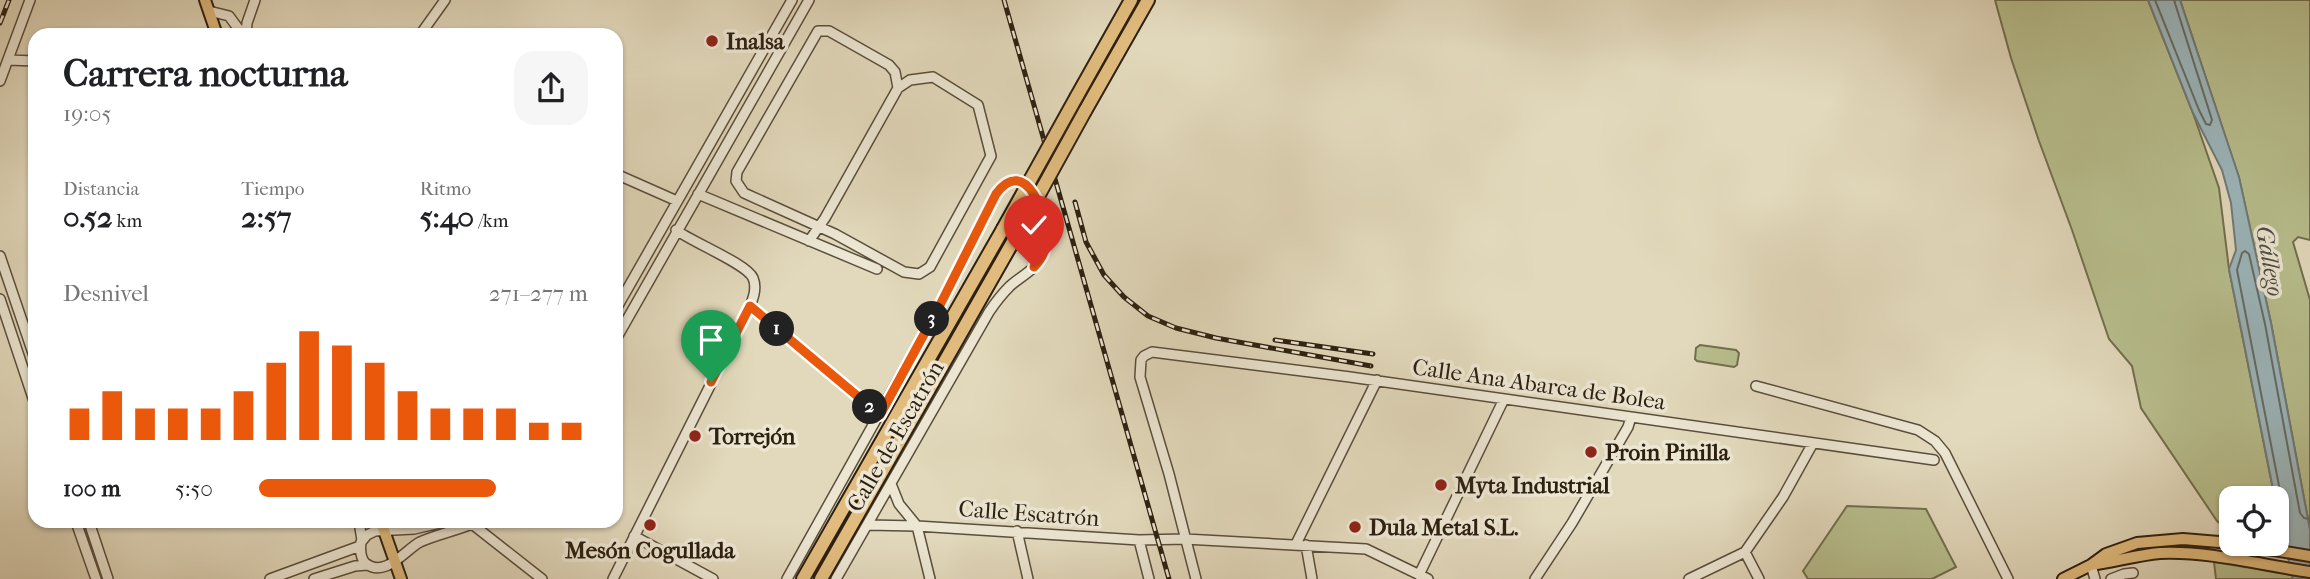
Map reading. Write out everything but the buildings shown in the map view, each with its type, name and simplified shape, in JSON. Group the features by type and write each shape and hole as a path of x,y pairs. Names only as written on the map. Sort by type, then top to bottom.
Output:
{"highway":[{"path":"803,577 1131,0"},
{"path":"824,575 1148,0"}],"main road":[{"path":"207,6 215,28"},
{"path":"383,528 401,579"},
{"path":"2063,579 2106,554 2137,543 2183,539 2219,542"},
{"path":"2091,565 2160,553 2221,558 2310,572"},
{"path":"2289,553 2310,556"}],"street":[{"path":"0,81 30,0"},
{"path":"425,28 445,0"},
{"path":"623,297 792,0"},
{"path":"623,326 809,0"},
{"path":"227,15 242,15 254,4"},
{"path":"246,28 254,4"},
{"path":"207,6 227,15 239,28"},
{"path":"809,241 819,227 898,88 910,80 933,77 973,100 981,110 991,151 989,161 937,255 925,272 912,275 819,227 740,190 736,176 816,34 821,30 829,31 889,65 895,72 898,88"},
{"path":"8,60 28,61"},
{"path":"623,177 677,201"},
{"name":"Calle de Escatrón","path":"787,579 940,305 996,194 1009,182 1027,185 1034,193 1045,228 1046,243 1043,255 1034,267 1004,292 989,312 836,579"},
{"path":"698,194 877,269"},
{"path":"613,579 750,306 755,286 749,272 677,230"},
{"path":"0,256 28,338"},
{"path":"0,299 28,383"},
{"path":"750,306 880,415"},
{"name":"Calle Ana Abarca de Bolea","path":"1185,539 1140,377 1141,360 1148,353 1377,380 1934,460"},
{"path":"1296,544 1377,380"},
{"path":"1756,386 1918,430 1935,441 1945,453 2008,579"},
{"path":"1424,577 1504,399"},
{"path":"1535,579 1572,523 1628,428 1631,417"},
{"path":"1689,579 1745,552 1783,497 1813,443"},
{"path":"891,484 900,504 917,526 930,579"},
{"name":"Calle Escatrón","path":"867,525 1017,531 1139,540 1185,539 1306,544 1366,549 1424,577"},
{"path":"78,528 96,579"},
{"path":"91,528 108,579"},
{"path":"360,528 361,557 378,579"},
{"path":"270,579 361,543 379,528"},
{"path":"314,579 355,566 381,569 396,564 416,545 462,528"},
{"path":"481,528 542,579"},
{"path":"1017,531 1028,579"},
{"path":"634,536 713,579"},
{"path":"1185,539 1196,579"},
{"path":"1139,540 1149,579"},
{"path":"1306,544 1312,579"},
{"path":"1745,552 1759,579"},
{"path":"2091,565 2095,579"},
{"path":"2111,579 2133,573"}],"green space":[{"path":"1995,0 2148,0 2193,113 2219,188 2229,269 2272,486 2219,486 2219,523 2141,408 2132,366 2109,339 2011,58"},
{"path":"2180,0 2310,0 2310,240 2298,237 2293,242 2310,300 2310,530 2271,323 2239,178"},
{"path":"1700,345 1736,350 1739,353 1737,365 1734,367 1697,361 1696,348"},
{"path":"1847,506 1926,509 1956,567 1932,579 1808,579 1803,571"},
{"path":"2214,562 2292,575 2293,579 2216,579"}],"water":[{"path":"2148,0 2180,0 2239,177 2271,323 2310,530 2310,579 2293,579 2288,556 2289,486 2272,486 2229,269 2236,250 2231,203 2222,170 2193,113"}],"railway":[{"path":"0,23 9,0"},
{"path":"1004,0 1169,579"},
{"path":"1075,202 1086,242 1104,275 1124,297 1148,316 1176,328 1216,338 1371,366"},
{"path":"1275,340 1373,354"}],"place":[{"name":"Inalsa","path":"712,41"},
{"name":"Torrejón","path":"695,436"},
{"name":"Proin Pinilla","path":"1591,452"},
{"name":"Myta Industrial","path":"1441,485"},
{"name":"Mesón Cogullada","path":"650,525"},
{"name":"Dula Metal S.L.","path":"1355,527"}],"route":[{"path":"711,382 750,306 880,415 996,194 1009,182 1020,182 1031,189 1045,228 1045,251 1034,267"}],"water label":[{"name":"Gállego","path":"2270,261"}]}
